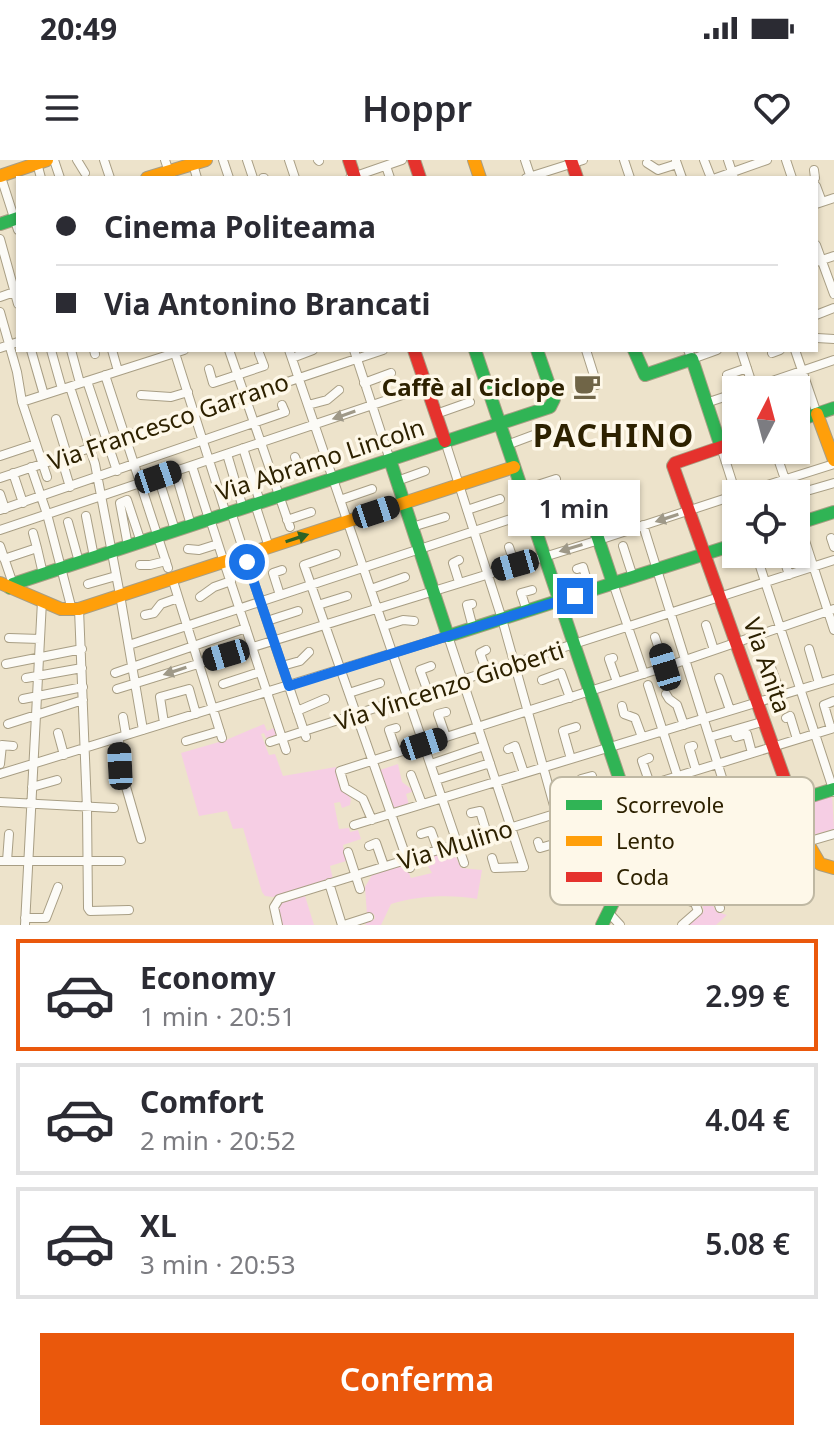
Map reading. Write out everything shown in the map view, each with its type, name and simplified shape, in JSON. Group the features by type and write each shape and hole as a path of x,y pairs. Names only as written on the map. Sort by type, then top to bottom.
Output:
{"street":[{"path":"77,160 85,173"},
{"path":"369,175 402,160"},
{"path":"728,160 733,175 767,160"},
{"path":"534,176 575,161"},
{"path":"16,220 0,175 21,174 42,162"},
{"path":"168,170 199,162"},
{"path":"647,163 658,170 676,162"},
{"path":"386,166 389,176"},
{"path":"819,203 834,198"},
{"path":"0,239 16,291 0,297"},
{"path":"834,256 819,261 834,294"},
{"path":"1,316 22,402 47,477"},
{"path":"32,352 44,395"},
{"path":"52,352 89,448 97,478 143,730"},
{"path":"72,352 117,471"},
{"path":"113,352 118,371"},
{"path":"22,402 175,352"},
{"path":"178,352 209,460 267,541"},
{"path":"230,352 289,523 311,512"},
{"path":"415,352 488,573 550,792"},
{"path":"476,352 618,777"},
{"name":"Via Abramo Lincoln","path":"8,585 390,460 552,403 538,352"},
{"path":"587,352 597,385"},
{"path":"635,352 644,373 690,355 732,480"},
{"path":"742,352 749,376"},
{"path":"782,480 834,462 796,352"},
{"path":"209,369 213,383 264,366 259,353"},
{"path":"291,354 464,863"},
{"path":"355,354 524,867 495,868 492,858"},
{"name":"Via Francesco Garrano","path":"0,478 244,396 355,354"},
{"path":"787,376 834,360"},
{"path":"727,375 747,368"},
{"path":"364,383 391,373"},
{"path":"105,375 167,564 140,565"},
{"path":"0,530 426,387"},
{"path":"308,405 327,400 339,390"},
{"path":"141,395 171,397 188,392"},
{"path":"706,403 722,398"},
{"path":"436,414 470,402"},
{"path":"0,494 2,510 285,412 282,405"},
{"path":"810,416 834,408"},
{"path":"56,419 70,487"},
{"path":"507,445 539,433"},
{"path":"0,456 36,444"},
{"name":"Via Anita","path":"721,447 675,465 784,777"},
{"path":"243,448 243,549"},
{"path":"227,454 243,508"},
{"path":"273,477 299,468 295,457"},
{"path":"780,464 785,479"},
{"path":"192,466 286,750"},
{"path":"31,467 76,609 82,649 88,908 90,911 129,910"},
{"path":"0,546 8,585 61,609 76,609 514,467"},
{"path":"175,471 191,525"},
{"path":"397,481 425,471"},
{"path":"13,473 23,503"},
{"path":"158,477 175,530"},
{"path":"522,490 556,479"},
{"path":"810,490 834,483"},
{"path":"340,500 372,489"},
{"path":"129,645 582,497 644,674"},
{"path":"467,510 500,499"},
{"path":"117,689 722,499"},
{"path":"810,517 834,512"},
{"path":"86,516 94,557"},
{"path":"412,527 445,517"},
{"path":"68,522 79,562"},
{"path":"643,525 722,777"},
{"path":"33,533 43,574"},
{"path":"188,549 199,550 218,544"},
{"path":"623,546 633,577"},
{"path":"509,547 515,565"},
{"path":"4,559 37,548"},
{"path":"0,774 393,654 722,549"},
{"path":"21,553 24,563"},
{"path":"336,554 304,565 408,864"},
{"path":"810,558 831,610 834,630"},
{"path":"459,560 453,563 459,582"},
{"name":"Via Vincenzo Gioberti","path":"270,742 305,734 356,714 834,560"},
{"path":"247,562 305,734"},
{"path":"577,569 583,567 590,591"},
{"path":"761,568 833,787"},
{"path":"787,568 789,575"},
{"path":"280,595 273,573 282,570"},
{"path":"88,584 116,576"},
{"path":"371,589 405,577"},
{"path":"200,597 214,587 231,581"},
{"path":"174,584 221,735 186,741"},
{"path":"527,611 521,593 532,590"},
{"path":"318,605 347,596"},
{"path":"145,615 154,613 161,604 178,598"},
{"path":"42,601 25,922 46,918 58,887"},
{"path":"472,604 467,605 473,628"},
{"path":"372,820 363,799 345,788 340,771 644,674 831,610"},
{"path":"267,621 298,611"},
{"path":"384,626 403,620 414,621"},
{"path":"706,625 714,650"},
{"path":"115,673 246,628"},
{"path":"655,637 665,667"},
{"path":"9,638 40,639"},
{"path":"6,664 82,649"},
{"path":"809,649 819,683"},
{"path":"486,650 480,653 487,673"},
{"path":"282,666 300,661 309,652"},
{"path":"613,658 609,659 617,682"},
{"path":"769,662 781,695"},
{"path":"428,692 420,670 431,666"},
{"path":"26,678 82,668"},
{"path":"223,684 260,672"},
{"path":"542,680 561,673 570,698"},
{"path":"719,678 730,710"},
{"path":"354,825 834,679"},
{"path":"349,693 380,683"},
{"path":"648,685 677,776"},
{"path":"23,699 83,687"},
{"path":"164,723 160,697 189,689 196,714"},
{"path":"666,694 677,705 684,725"},
{"path":"297,711 325,699"},
{"path":"8,724 83,700"},
{"path":"833,728 824,705 834,701"},
{"path":"622,706 624,714 635,718 642,737"},
{"path":"446,712 438,714 446,737"},
{"path":"786,718 790,716 797,739"},
{"path":"123,717 120,766 141,839"},
{"path":"710,737 765,721"},
{"path":"571,759 563,731 576,727"},
{"path":"396,728 389,730 397,753"},
{"name":"Via Mulino","path":"674,777 833,728"},
{"path":"734,730 736,737 747,734 752,753"},
{"path":"58,733 64,755"},
{"path":"0,764 2,745 13,746"},
{"path":"431,764 484,746"},
{"path":"508,749 515,746 524,773"},
{"path":"693,746 689,747 696,770"},
{"path":"642,761 648,777"},
{"path":"436,780 490,763"},
{"path":"411,775 422,804"},
{"path":"32,787 57,780"},
{"path":"0,802 114,808"},
{"path":"471,813 480,811 487,834"},
{"name":"Via Mulino","path":"278,925 274,907 279,899 384,866 408,864 458,843 550,815"},
{"path":"421,834 431,831 438,850"},
{"path":"9,834 4,861 121,861"},
{"path":"814,840 834,834"},
{"path":"538,842 540,848 550,845"},
{"path":"369,846 376,843 384,866"},
{"path":"348,852 360,889"},
{"name":"Via Anita","path":"814,859 832,868"},
{"path":"329,883 343,925 369,917"},
{"path":"602,925 611,905"},
{"path":"682,925 698,911 696,905"},
{"path":"608,912 620,925"}],"shaded area":[{"path":"264,724 267,731 274,728 276,735 266,738 264,733 261,734 269,755 275,754 283,776 336,767 339,783 351,799 350,805 342,808 340,802 334,803 339,829 349,828 350,832 358,830 361,839 343,845 346,861 330,866 333,879 273,897 265,896 262,892 243,828 233,829 227,811 199,816 181,753 226,740"},
{"path":"398,764 402,782 414,791 406,794 409,805 393,809 380,770"},
{"path":"832,795 834,829 814,835 814,801"},
{"path":"449,851 451,858 456,857 461,868 482,870 477,899 445,896 401,901 391,904 381,925 366,925 365,922 375,919 374,914 367,915 365,887 372,875 405,864 411,878 432,873 428,866 435,864 433,856"},
{"path":"305,896 314,925 281,925 278,904"},
{"path":"702,905 712,905 717,912 727,915 716,925 689,925 704,911"}],"traffic: fast":[{"path":"0,224 16,219"},
{"path":"476,352 619,777"},
{"path":"10,588 13,584 550,407 554,399 538,352"},
{"path":"635,352 645,375 692,359 721,447"},
{"path":"810,416 834,408"},
{"path":"390,460 448,636 722,548"},
{"path":"529,513 584,496 613,583"},
{"path":"810,520 834,512"},
{"path":"814,795 834,789"},
{"path":"602,925 612,905"}],"traffic: slow":[{"path":"0,176 47,160"},
{"path":"154,176 206,160"},
{"path":"474,160 479,176"},
{"path":"817,414 834,460"},
{"path":"0,583 61,609 79,609 514,467"},
{"path":"814,854 820,864 834,868"}],"traffic: jam":[{"path":"349,160 354,176"},
{"path":"414,160 419,176"},
{"path":"571,160 576,176"},
{"path":"415,352 445,441"},
{"path":"722,447 673,466 784,777"}],"place":[{"name":"Caffè al Ciclope","path":"587,386"}],"district":[{"name":"PACHINO","path":"614,434"}],"route":[{"path":"247,562 289,686 575,596"}]}
